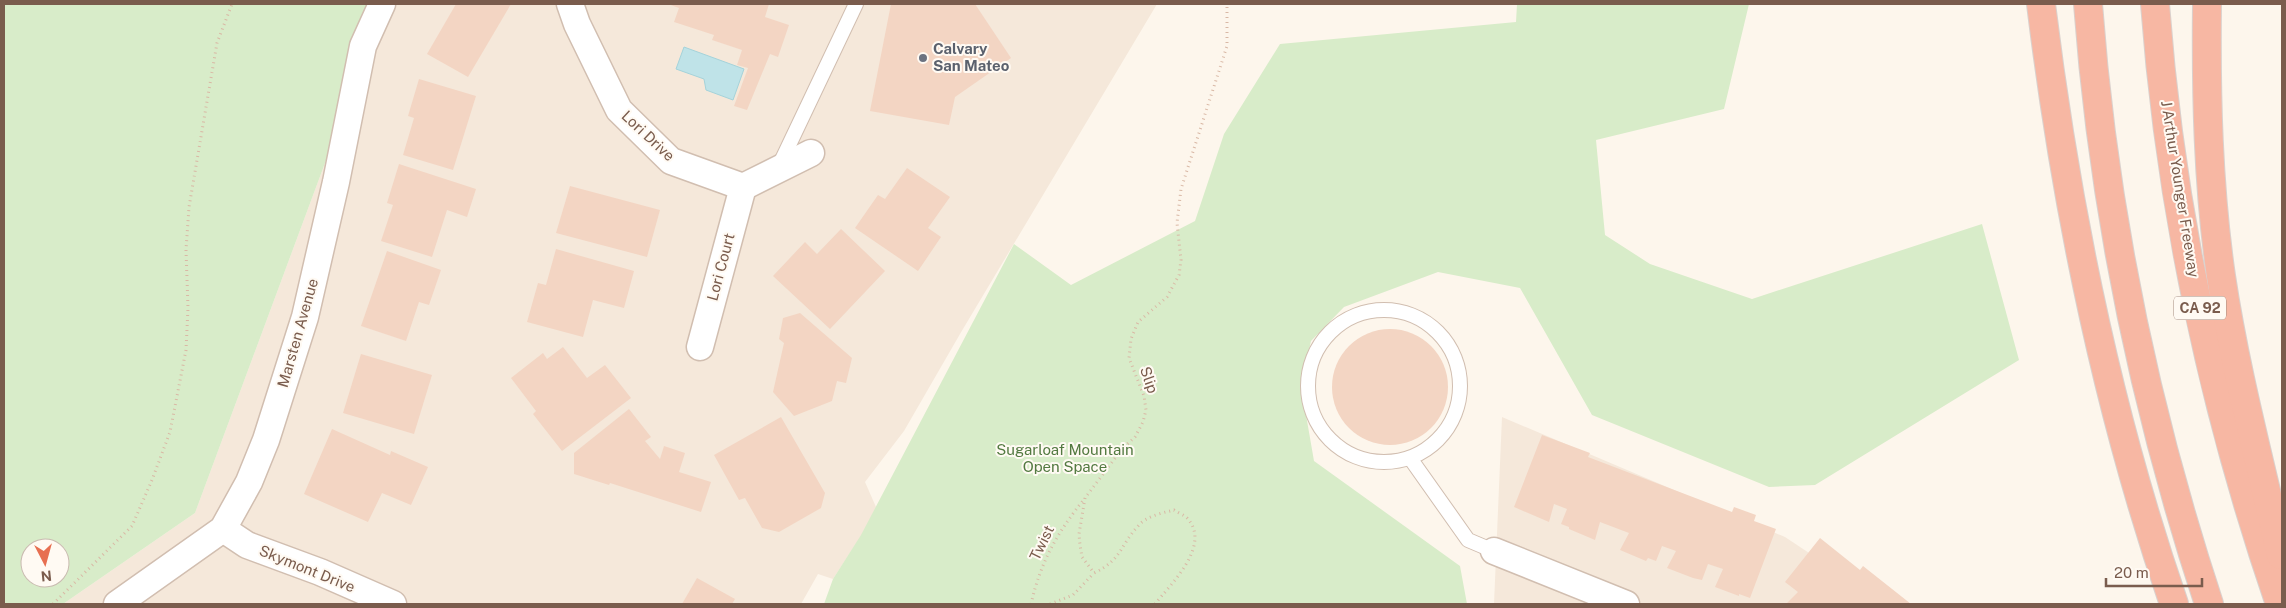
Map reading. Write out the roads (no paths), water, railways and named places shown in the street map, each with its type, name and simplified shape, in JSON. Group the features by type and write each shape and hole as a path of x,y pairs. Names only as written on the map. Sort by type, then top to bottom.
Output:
{"highway":[{"path":"2041,4 2064,160 2091,302 2138,494 2174,604"},
{"path":"2088,4 2103,148 2127,295 2161,442 2209,604"},
{"name":"J Arthur Younger Freeway","path":"2155,4 2174,168 2199,306 2231,441 2252,518 2280,604"},
{"path":"2207,4 2208,137 2213,207 2221,275 2238,372 2282,558"}],"street":[{"name":"Marsten Avenue","path":"116,604 223,529 249,482 266,440 305,317 336,182 362,46 382,4"},
{"name":"Lori Drive","path":"570,4 577,24 619,110 671,160 743,187"},
{"path":"743,187 811,153"},
{"name":"Lori Court","path":"700,347 743,187"},
{"name":"Skymont Drive","path":"223,529 247,545 320,572 392,604"},
{"path":"1494,551 1626,604"}],"lane":[{"path":"778,169 856,4"},
{"path":"1368,310 1394,310 1419,317 1439,332 1454,353 1461,378 1459,403 1449,427 1432,446 1410,458 1385,462 1360,459 1338,448 1320,430 1309,407 1307,382 1312,357 1325,336 1344,320 1368,310"},
{"path":"1410,458 1468,540 1494,551"}],"water":[{"path":"684,47 744,69 733,100 706,90 704,79 676,69"}],"place":[{"name":"Calvary San Mateo","path":"923,58"}],"park label":[{"name":"Sugarloaf Mountain Open Space","path":"1065,458"}]}
